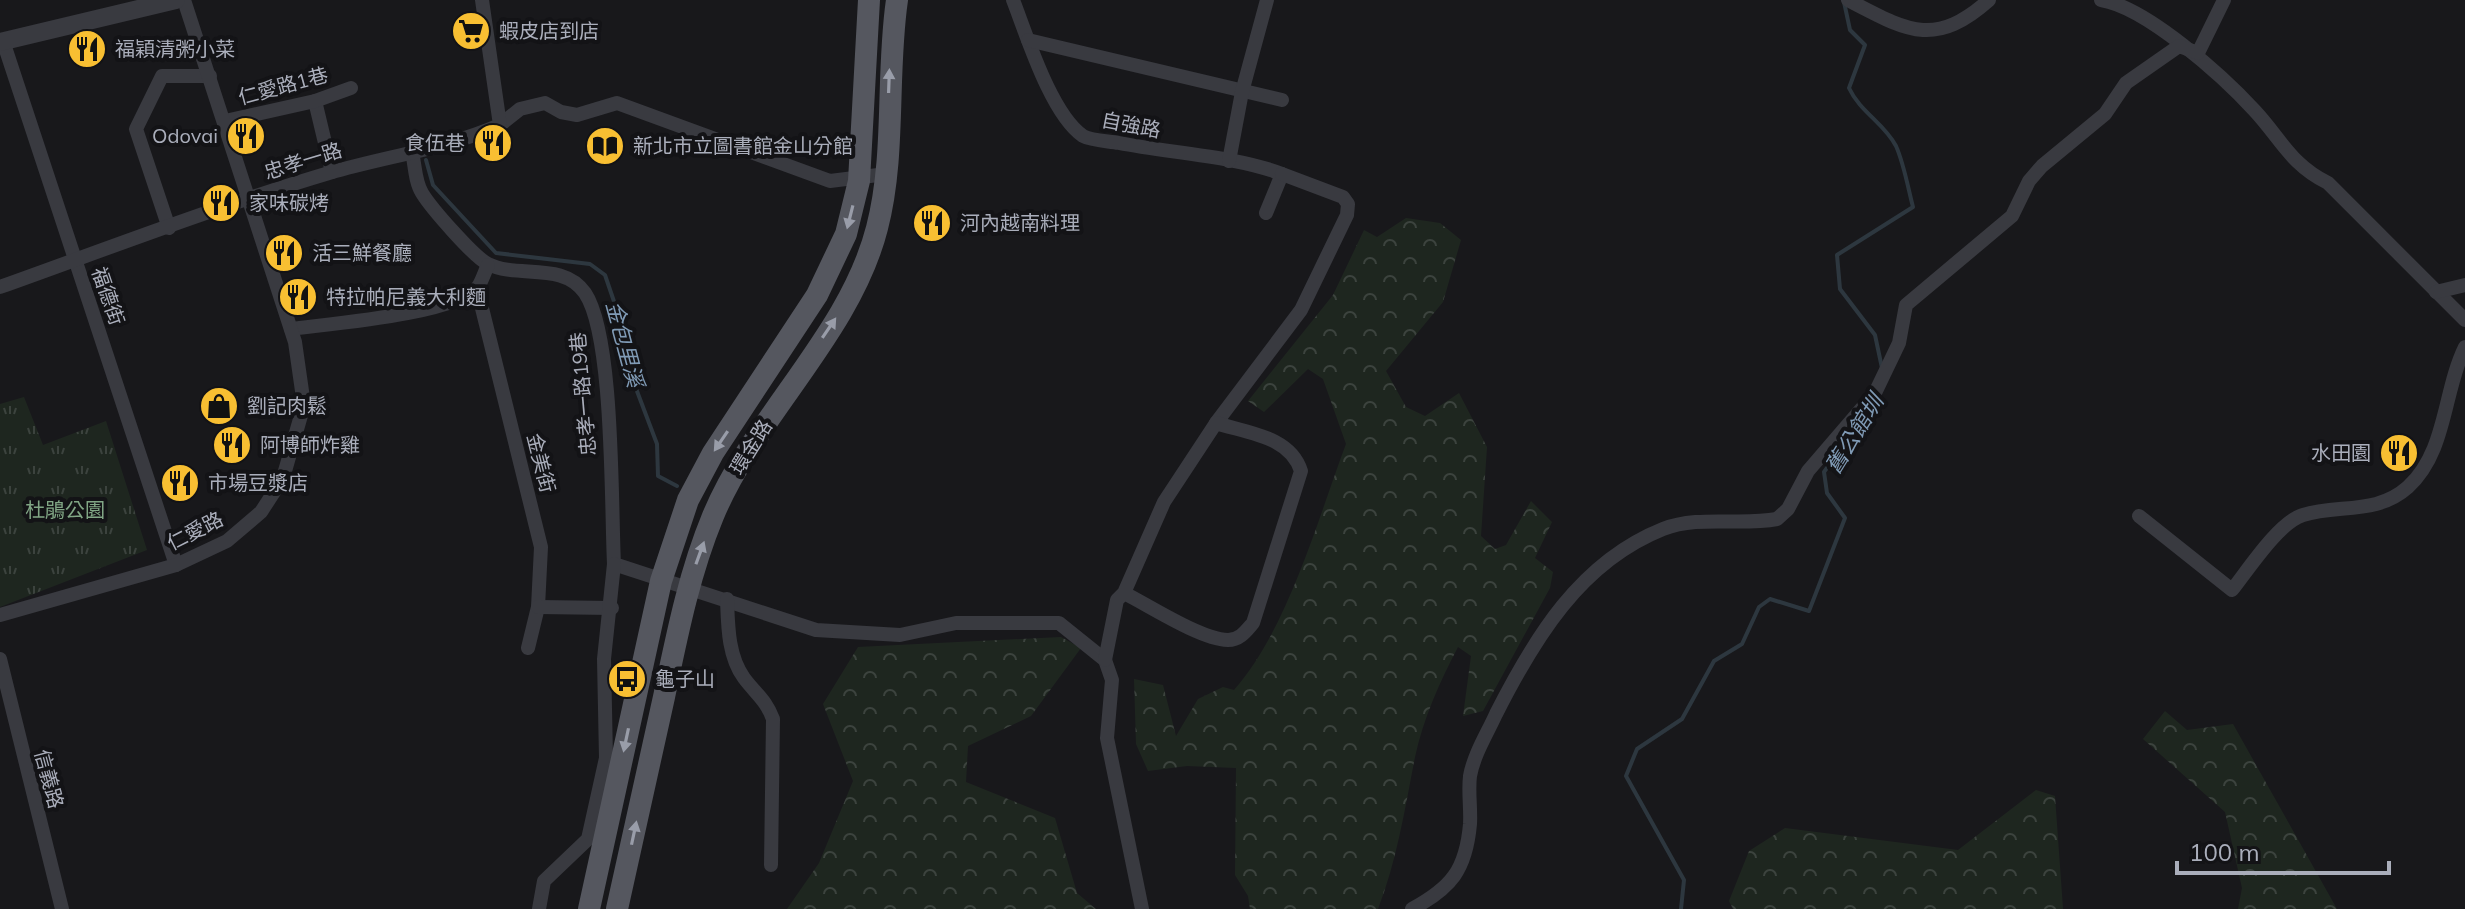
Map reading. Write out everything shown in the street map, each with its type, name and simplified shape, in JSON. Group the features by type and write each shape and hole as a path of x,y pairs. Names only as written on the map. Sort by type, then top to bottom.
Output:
{"main road":[{"name":"環金路","path":"589,909 661,581 688,500 713,453 817,295 846,234 859,177 869,0"},
{"name":"環金路","path":"617,909 688,587 713,516 739,462 844,306 877,230 886,174 891,42 897,0"}],"street":[{"path":"2,41 176,0"},
{"name":"仁愛路","path":"0,615 176,565 227,541 261,512 283,478 304,405 291,329 184,0"},
{"path":"482,0 500,125"},
{"name":"自強路","path":"1013,0 1038,67 1068,119 1085,137 1256,164 1343,197 1348,204 1347,215 1301,310 1216,423"},
{"path":"1229,161 1242,92 1267,0"},
{"path":"1848,0 1890,21 1926,33 1945,30 1974,14 1989,0"},
{"path":"2101,0 2134,10 2256,112 2306,173 2328,183 2465,320"},
{"path":"2179,46 2198,53 2224,0"},
{"path":"1028,40 1282,100"},
{"name":"福德街","path":"2,41 51,176 62,228 176,565"},
{"path":"1412,909 1452,882 1462,862 1470,825 1470,776 1477,753 1534,642 1592,571 1662,530 1687,523 1777,519 1788,509 1815,462 1875,393 1899,343 1906,305 2012,216 2029,181 2042,166 2105,114 2126,83 2179,46"},
{"path":"169,228 136,129 162,76 210,76"},
{"name":"仁愛路1巷","path":"225,121 315,101 351,88"},
{"path":"315,101 332,172"},
{"name":"忠孝一路","path":"0,287 332,172 458,143 500,125 520,109 545,103 561,112 577,115 617,103 830,181 886,174"},
{"path":"291,329 378,318 458,300 477,288 488,265 447,224 420,191 412,152"},
{"path":"1266,213 1282,174"},
{"name":"忠孝一路19巷","path":"488,265 560,275 584,291 596,316 607,391 614,564 612,608 604,659 606,758 588,839 544,881 539,909"},
{"path":"2436,292 2465,285"},
{"name":"金美街","path":"477,288 541,547 538,607 528,648"},
{"path":"2139,516 2232,590 2278,533 2301,515 2369,507 2407,488 2427,463 2443,422 2451,381 2465,347"},
{"path":"1124,593 1212,637 1230,640 1242,636 1253,623 1301,471 1297,458 1287,447 1216,423 1164,502 1124,593 1117,600 1105,660 1112,680 1107,738 1142,909"},
{"path":"614,564 816,630 900,635 956,623 1059,623 1105,660"},
{"path":"727,599 734,659 745,679 766,699 773,719 771,865"},
{"path":"538,607 612,608"},
{"name":"信義路","path":"0,659 62,909"}],"green space":[{"path":"1406,218 1440,223 1461,240 1443,302 1386,371 1406,407 1425,416 1459,393 1487,447 1481,536 1495,549 1506,545 1531,501 1552,522 1535,558 1553,572 1550,588 1483,711 1463,716 1471,656 1458,647 1423,729 1395,853 1378,909 1250,909 1248,896 1235,875 1236,768 1187,766 1148,771 1136,744 1134,679 1163,685 1176,736 1198,699 1223,687 1234,690 1270,637 1299,573 1346,444 1323,379 1308,369 1264,412 1248,401 1333,295 1364,230 1377,237"},
{"name":"杜鵑公園","path":"24,397 43,445 106,421 147,550 0,607 0,404"},
{"path":"1061,637 1081,648 1031,716 968,746 966,782 1055,818 1077,893 1096,909 787,909 819,863 853,781 823,704 858,647"},
{"path":"2165,711 2187,730 2233,724 2337,909 2238,909 2242,888 2225,812 2143,739"},
{"path":"2036,790 2055,796 2063,909 1733,909 1729,901 1749,851 1785,828 1958,850"}],"waterway":[{"name":"舊公館圳","path":"1844,2 1850,30 1865,45 1849,88 1896,146 1913,207 1837,255 1840,289 1875,335 1882,368"},
{"name":"金包里溪","path":"426,160 433,185 496,253 590,264 605,275 621,322 629,370 657,444 658,476 677,486"},
{"name":"舊公館圳","path":"1681,909 1684,880 1626,776 1637,749 1682,719 1714,661 1742,644 1759,607 1770,599 1809,611 1845,518 1827,493 1824,472 1863,417"}],"place":[{"name":"蝦皮店到店","path":"471,31"},
{"name":"福穎清粥小菜","path":"87,49"},
{"name":"Odovai","path":"246,136"},
{"name":"食伍巷","path":"493,143"},
{"name":"新北市立圖書館金山分館","path":"605,146"},
{"name":"家味碳烤","path":"221,203"},
{"name":"河內越南料理","path":"932,223"},
{"name":"活三鮮餐廳","path":"284,253"},
{"name":"特拉帕尼義大利麵","path":"298,297"},
{"name":"劉記肉鬆","path":"219,406"},
{"name":"阿博師炸雞","path":"232,445"},
{"name":"水田園","path":"2399,453"},
{"name":"市場豆漿店","path":"180,483"},
{"name":"龜子山","path":"627,679"}]}
